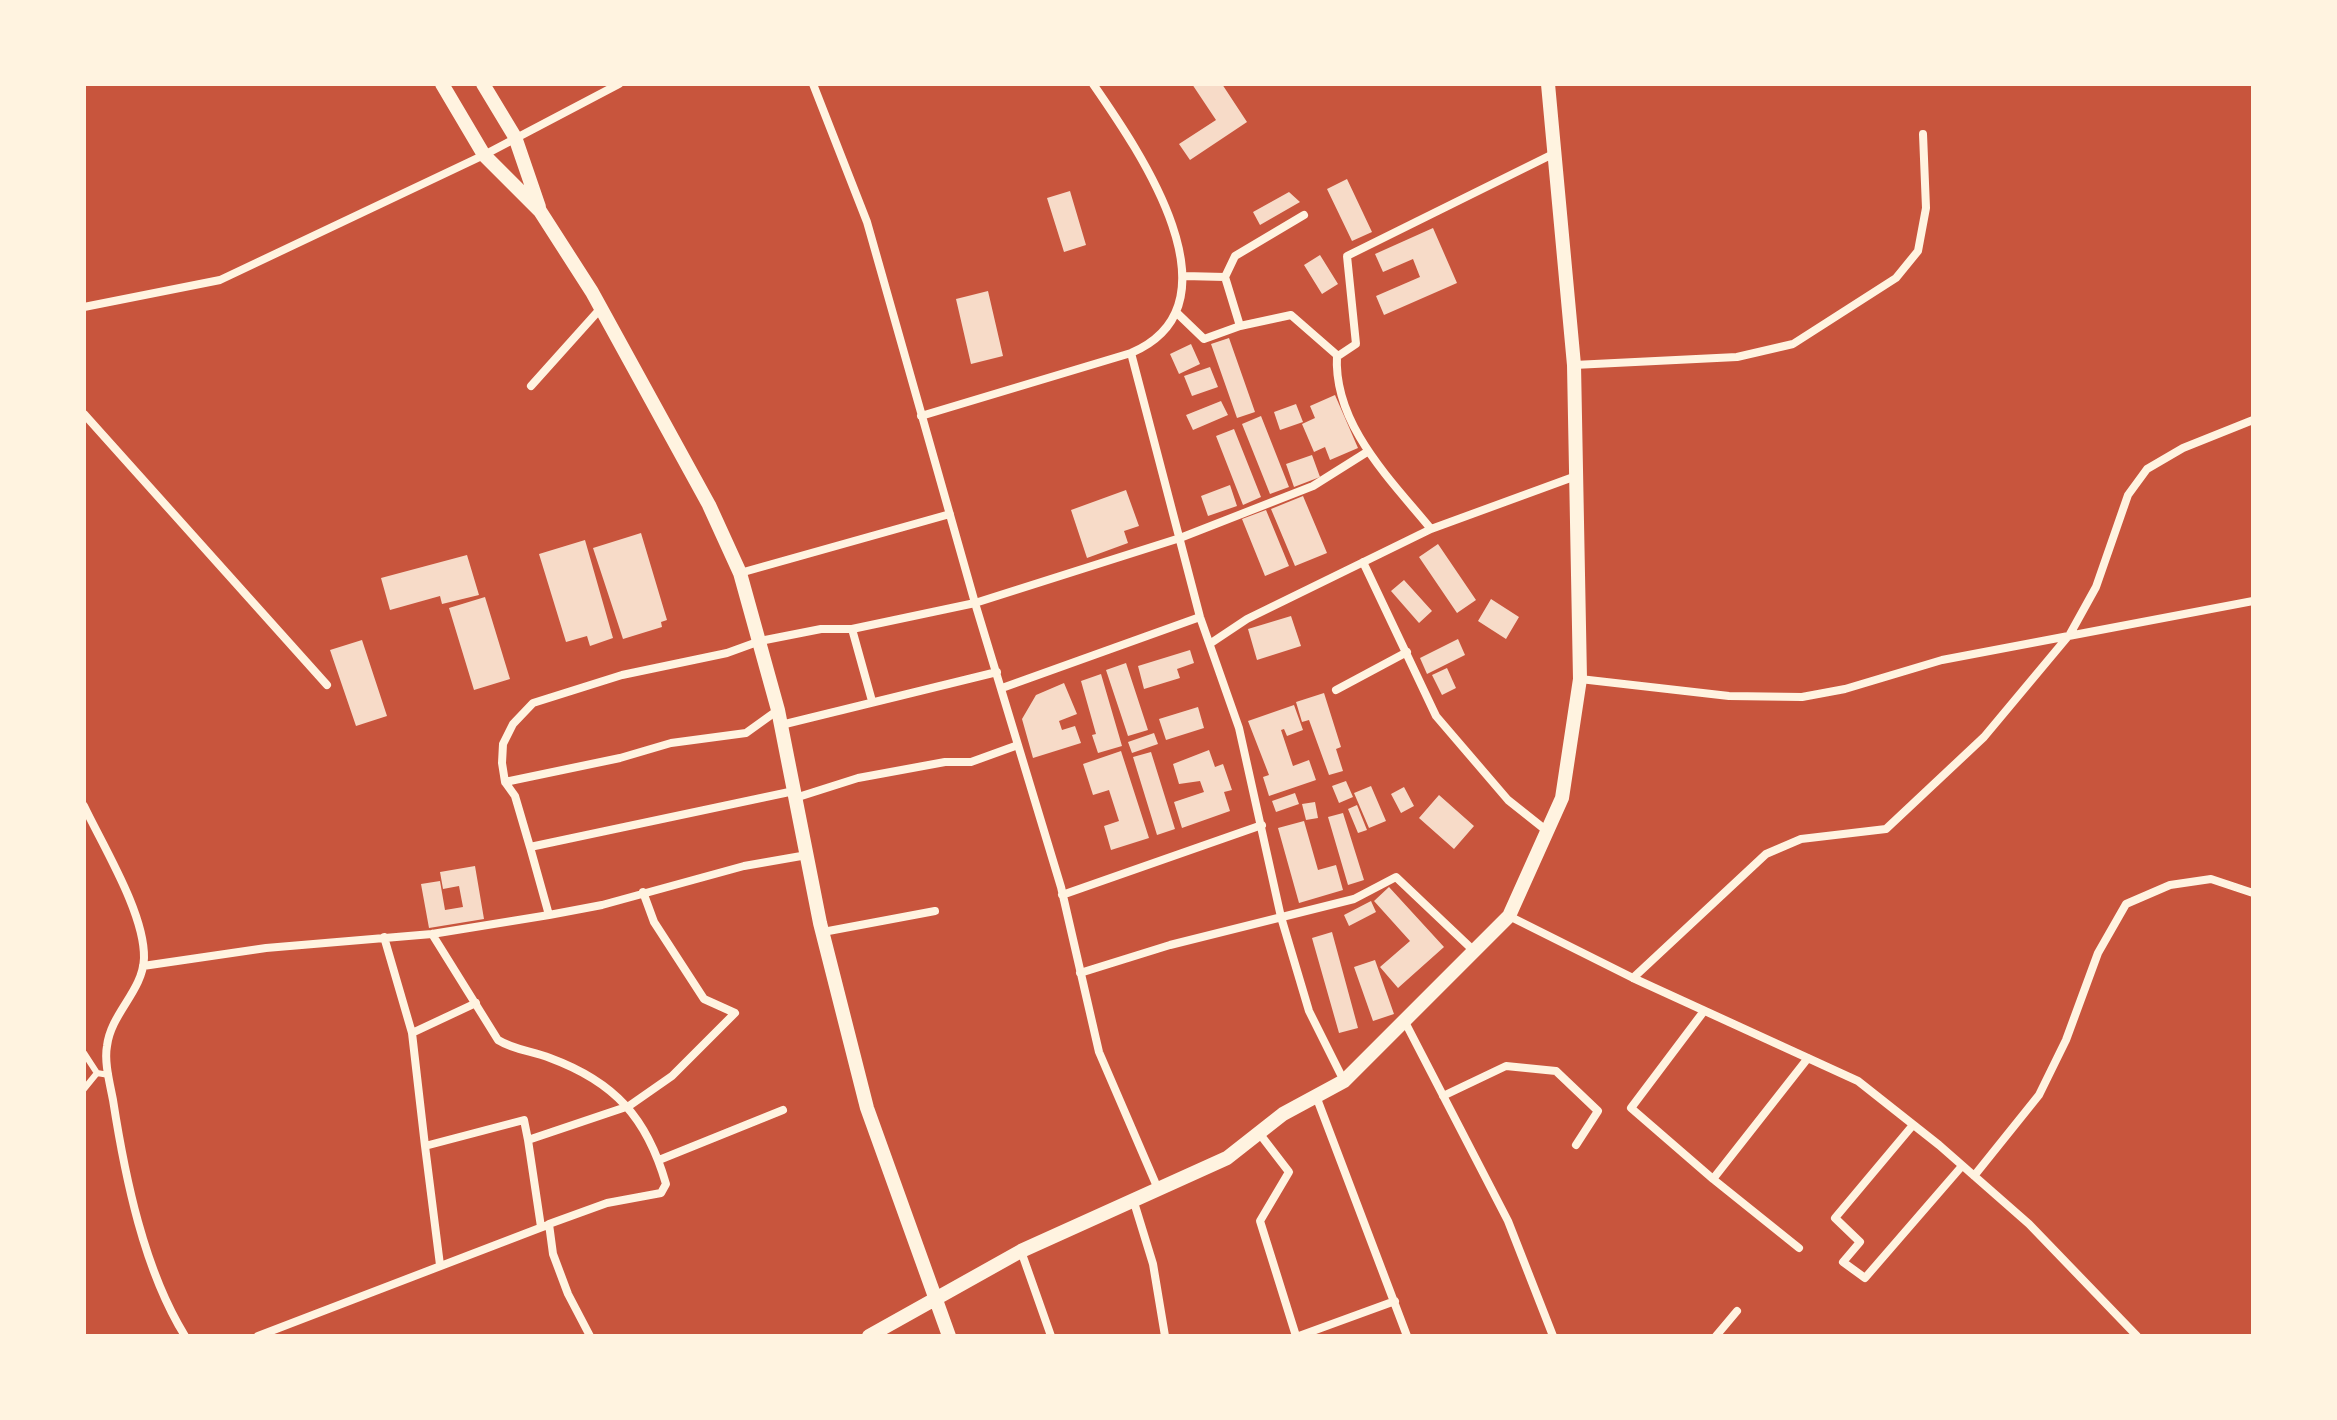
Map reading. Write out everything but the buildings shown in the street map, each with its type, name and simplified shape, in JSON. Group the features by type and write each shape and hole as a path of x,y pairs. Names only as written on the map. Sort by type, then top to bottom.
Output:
{"street":[{"path":"442,84 484,155 540,211 601,308 709,505 740,573 779,717 823,932 867,1108 949,1336"},
{"path":"483,84 515,137 540,211"},
{"path":"84,307 220,280 484,155 619,84"},
{"path":"813,84 867,222 1062,895 1099,1052 1158,1189"},
{"path":"921,416 1131,353 1155,343 1177,313 1184,276 1166,204 1135,145 1093,84"},
{"path":"869,1336 937,1301 1021,1251 1227,1158 1259,1133 1344,1081 1509,916 1562,798 1580,679 1574,365 1548,84"},
{"path":"1574,365 1737,357 1793,344 1885,286 1896,278 1918,251 1926,208 1923,134"},
{"path":"1337,355 1356,344 1347,256 1555,153"},
{"path":"1240,326 1225,277 1235,256 1304,215"},
{"path":"1184,276 1225,277"},
{"path":"531,386 601,308"},
{"path":"1177,313 1204,339 1240,326 1291,315 1337,355"},
{"path":"1131,353 1200,617 1239,728 1281,917 1309,1011 1344,1081"},
{"path":"1337,355 1335,384 1367,452 1431,529"},
{"path":"84,414 327,685"},
{"path":"1633,978 1766,854 1801,839 1886,829 1984,737 2070,634 2096,587 2128,495 2147,469 2183,448 2253,420"},
{"path":"549,915 515,796 505,782 503,744 513,724 533,703 610,678 727,653 760,641 821,629 852,629 975,603 1180,538 1313,486 1367,452"},
{"path":"1211,643 1247,619 1431,529 1576,476"},
{"path":"740,573 950,514"},
{"path":"1363,562 1436,716 1508,800 1547,831"},
{"path":"1580,679 1729,696 1802,697 1845,689 1942,660 2253,601"},
{"path":"1002,688 1200,617"},
{"path":"852,629 872,701"},
{"path":"1336,690 1407,652"},
{"path":"505,782 620,758 671,743 746,733 779,717 872,701 997,672"},
{"path":"530,847 795,794 858,778 945,762 971,762 1018,745"},
{"path":"84,806 135,916 144,955 140,981 124,1005 107,1045 109,1075 123,1168 167,1307 185,1336"},
{"path":"1062,895 1262,825"},
{"path":"143,966 266,948 432,934 549,915 602,905 744,866 807,855"},
{"path":"1080,973 1170,945 1354,899 1396,877 1473,950"},
{"path":"1974,1176 2039,1095 2066,1040 2098,953 2126,904 2170,885 2211,879 2253,893"},
{"path":"528,1140 629,1106 672,1076 735,1013 704,999 654,922 643,892"},
{"path":"823,932 935,911"},
{"path":"1509,916 1633,978 1858,1081 2029,1224 2137,1336"},
{"path":"258,1336 607,1203 661,1193 666,1184 659,1160 629,1106 617,1093 565,1064 511,1048 498,1040 432,934"},
{"path":"384,937 412,1033 440,1265"},
{"path":"412,1033 476,1003"},
{"path":"1704,1011 1631,1108 1799,1248"},
{"path":"1405,1022 1508,1221 1553,1336"},
{"path":"1713,1179 1808,1058"},
{"path":"1443,1096 1506,1066 1556,1071 1598,1111 1576,1145"},
{"path":"1316,1096 1407,1336"},
{"path":"659,1160 783,1110"},
{"path":"425,1146 524,1120 553,1254 590,1336"},
{"path":"1913,1125 1835,1218 1860,1242 1843,1262 1865,1278 1962,1166"},
{"path":"1259,1133 1289,1172 1260,1221 1297,1336 1395,1301"},
{"path":"1133,1199 1153,1264 1165,1336"},
{"path":"1021,1251 1051,1336"},
{"path":"1716,1336 1737,1311"}],"lane":[{"path":"84,1053 97,1073 109,1075"},
{"path":"84,1089 97,1073"}]}
